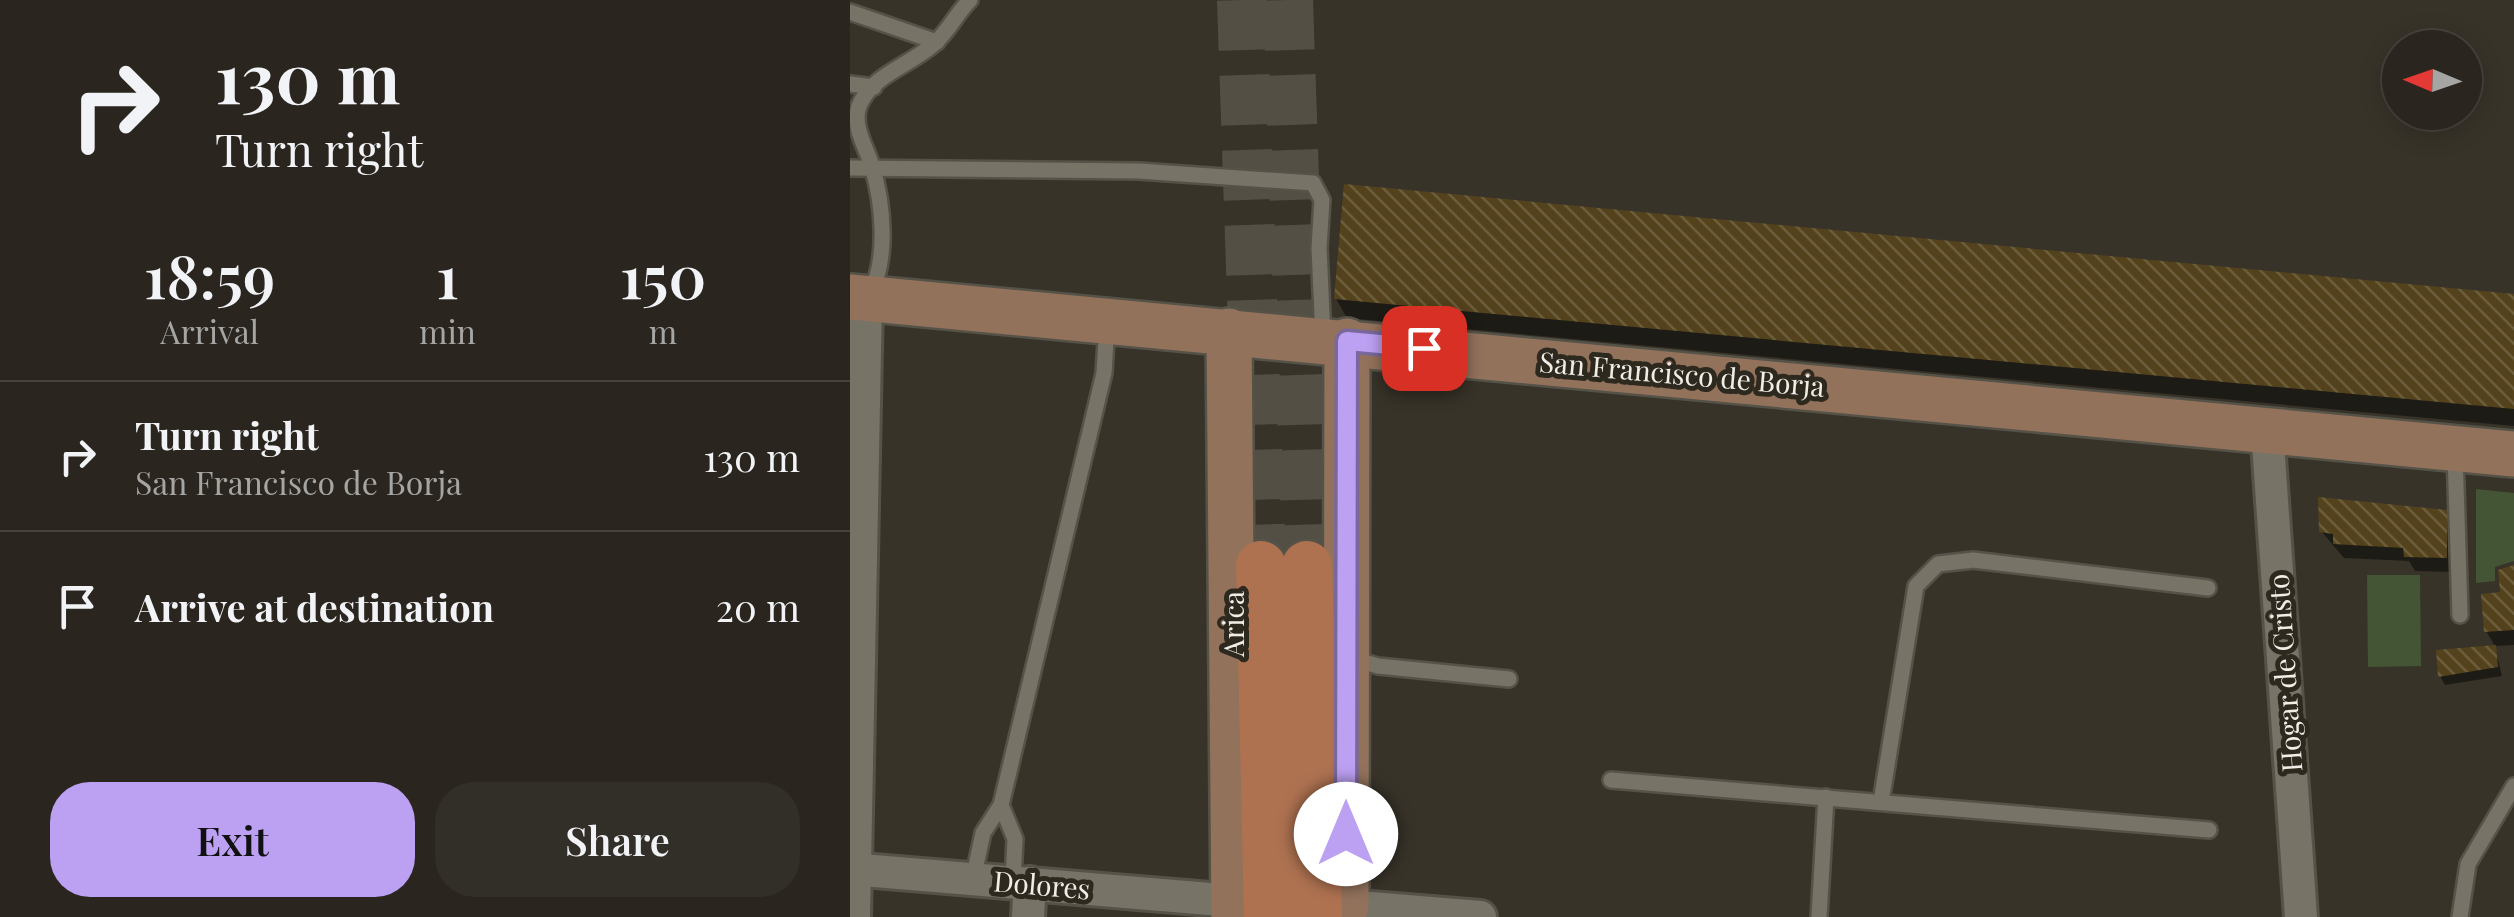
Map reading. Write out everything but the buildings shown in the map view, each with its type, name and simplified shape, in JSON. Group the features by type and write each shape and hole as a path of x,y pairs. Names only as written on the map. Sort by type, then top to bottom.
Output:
{"main road":[{"name":"Arica","path":"1245,912 1284,566 1336,913"}],"street":[{"name":"San Francisco de Borja","path":"858,298 2514,454"},
{"path":"854,917 858,298"},
{"name":"Arica","path":"1230,331 1245,912"},
{"path":"1335,340 1346,656 1336,913 1480,917"},
{"name":"Hogar de Cristo","path":"2267,429 2301,917"},
{"name":"Dolores","path":"853,869 1022,883 1245,912"},
{"path":"1022,883 1028,917"}],"lane":[{"path":"858,298 877,278 882,248 873,170 856,122 862,100 937,42 970,0"},
{"path":"850,12 937,42"},
{"path":"850,84 874,87"},
{"path":"850,168 1139,171 1314,183 1322,200 1319,248 1335,340"},
{"path":"973,878 983,833 1001,805 1104,373 1107,320"},
{"path":"2455,448 2460,614"},
{"path":"1881,802 1916,586 1938,564 1973,560 2208,588"},
{"path":"1346,656 1378,666 1510,679"},
{"path":"1611,780 2208,830"},
{"path":"2460,917 2468,864 2514,786"},
{"path":"1820,917 1826,797"},
{"path":"1001,805 1015,838 1022,883"}],"green space":[{"path":"2476,489 2514,493 2514,561 2495,567 2495,581 2476,583"},
{"path":"2367,575 2420,575 2421,666 2368,667"}],"tunnel":[{"path":"1242,0 1261,566"},
{"path":"1288,0 1307,566"}],"route":[{"path":"1346,834 1347,341 1424,348"}]}
